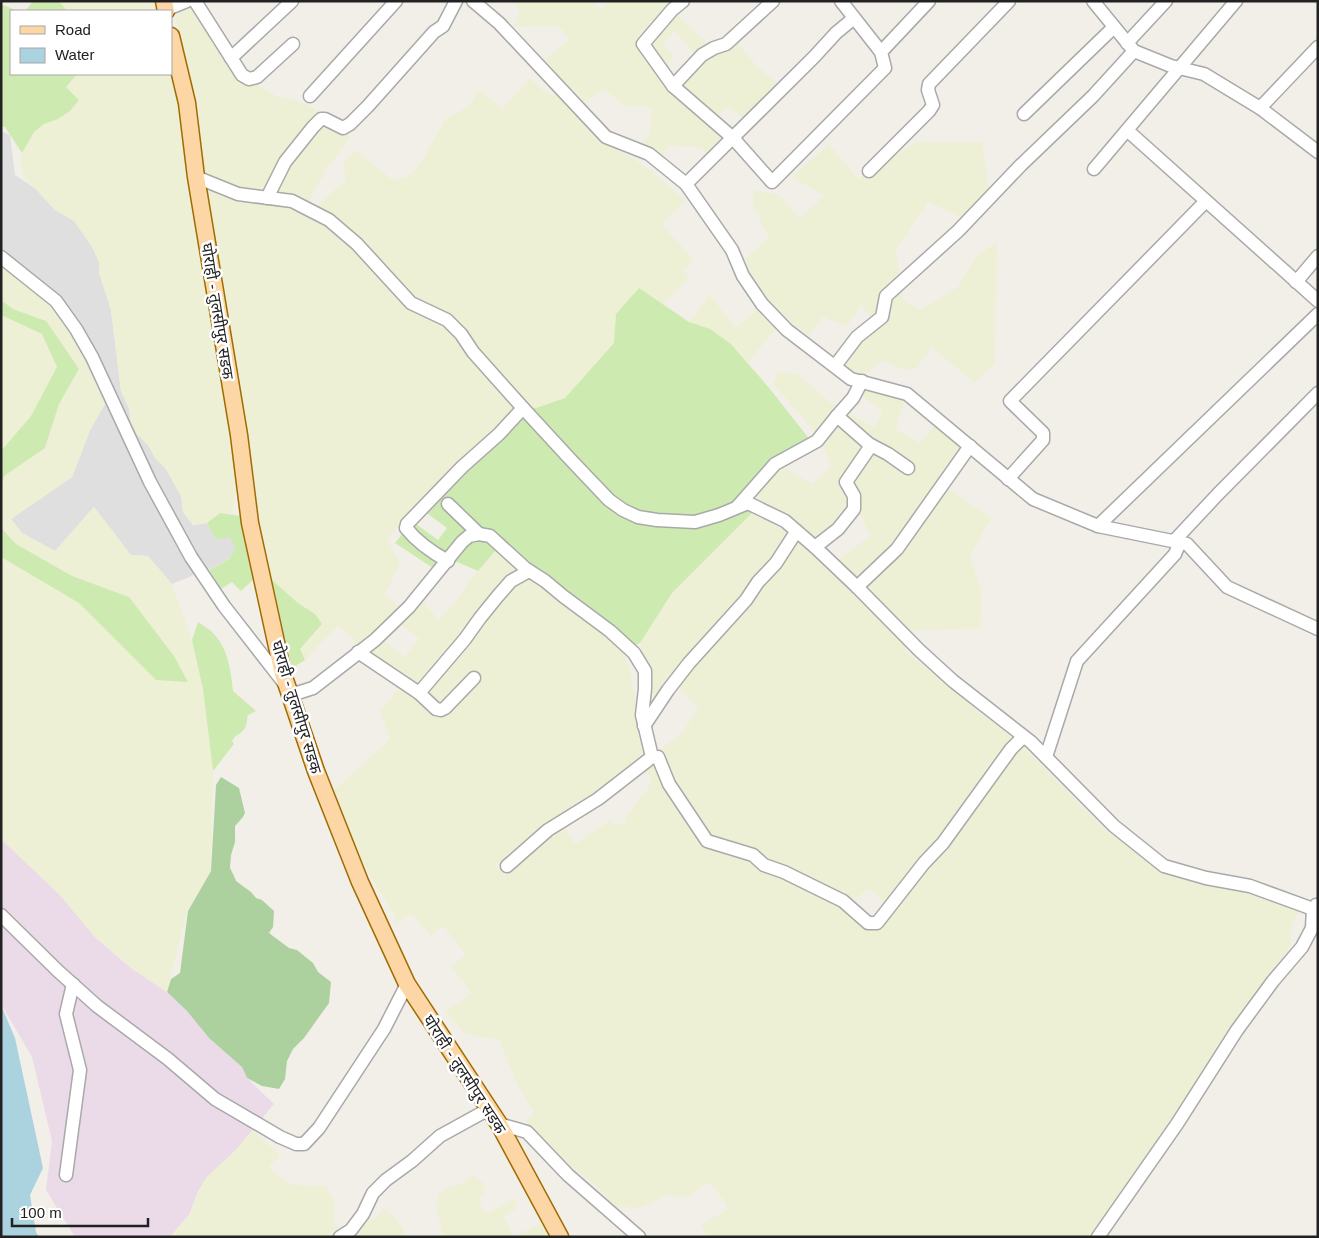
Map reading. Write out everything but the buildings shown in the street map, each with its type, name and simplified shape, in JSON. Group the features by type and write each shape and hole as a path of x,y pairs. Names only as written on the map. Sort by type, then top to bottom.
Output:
{"main road":[{"name":"घोराही - तुलसीपुर सडक","path":"172,40 187,103 196,177 239,435 250,523 283,674 316,771 360,882 407,984 499,1124 560,1237"}],"street":[{"path":"165,7 187,1"},
{"path":"195,1 242,75 249,79 257,76 293,44"},
{"path":"231,58 292,1"},
{"path":"310,96 396,1"},
{"path":"267,198 286,162 313,127 322,119 343,128 350,124 434,32 443,26 456,1"},
{"path":"473,1 499,22 606,137 649,154 686,184 732,250 743,276 762,304 787,330 851,378 907,394 1033,499 1098,526 1187,544 1227,587 1318,629"},
{"path":"683,1 672,10 643,44 673,86 733,138 772,182 885,68 881,52 841,1"},
{"path":"673,86 702,54 726,44 773,1"},
{"path":"881,52 929,1"},
{"path":"869,171 930,111 933,105 928,90 930,84 1009,1"},
{"path":"1093,1 1130,47 1171,66 1204,74 1260,108 1318,152"},
{"path":"835,366 857,337 882,317 886,296 958,231 1021,165 1093,96 1166,1"},
{"path":"1094,169 1236,1"},
{"path":"686,184 814,58 836,33 854,18"},
{"path":"1024,114 1114,26"},
{"path":"1260,108 1318,47"},
{"path":"1128,131 1318,301"},
{"path":"196,177 238,194 292,200 329,220 357,244 412,303 447,320 523,408 609,500 623,510 638,517 695,522 719,515 748,503 785,521 857,587 919,650 953,680 1031,742 1114,826 1164,866 1206,878 1250,886 1316,909 1312,928 1302,947 1273,981 1237,1030 1177,1124 1098,1237"},
{"path":"1008,478 1043,440 1043,433 1010,401 1206,201"},
{"path":"1296,282 1318,256"},
{"path":"1,257 56,301 76,328 92,357 150,482 191,557 224,606 291,693 313,688 375,640 409,607 462,542 469,536 479,534 490,536 530,571 610,631 634,653 645,671 642,715 652,757"},
{"path":"1098,526 1318,314"},
{"path":"738,506 775,464 817,441 853,398 862,381"},
{"path":"1046,757 1077,661 1174,554 1177,541 1218,494 1318,393"},
{"path":"448,561 417,541 406,528 407,524 523,408"},
{"path":"837,416 869,444 908,468"},
{"path":"815,547 838,529 854,509 854,496 846,482 868,450 869,444"},
{"path":"857,587 897,549 970,446"},
{"path":"448,504 479,534"},
{"path":"644,726 689,663 746,600 758,582 776,563 796,532"},
{"path":"419,693 465,639 497,597 512,582 530,571"},
{"path":"358,652 441,710 446,708 474,678"},
{"path":"507,866 548,830 598,799 652,757 658,757 669,784 707,841 753,854 764,865 784,872 843,901 868,923 877,923 924,863 943,843 1011,749 1023,737"},
{"path":"1,915 97,1006 168,1060 215,1099 280,1137 296,1144 304,1144 319,1128 384,1030 407,984"},
{"path":"66,1175 80,1070 66,1014 73,984"},
{"path":"340,1237 351,1230 364,1214 373,1193 386,1180 412,1161 440,1136 489,1109"},
{"path":"499,1124 527,1132 568,1175 639,1237"}],"shaded area":[{"path":"1,131 10,135 15,175 36,189 55,210 74,220 92,246 99,262 99,273 111,310 121,391 129,408 131,423 137,434 149,446 155,458 166,469 181,496 183,512 193,525 207,523 216,540 230,536 235,549 232,555 223,563 172,584 148,556 131,555 94,507 55,551 22,533 11,519 72,477 90,430 105,404 1,262"},
{"path":"1,839 60,895 95,937 131,968 167,992 187,1011 209,1038 242,1067 247,1078 274,1104 235,1151 206,1178 189,1215 170,1237 75,1237 46,1190 52,1141 32,1057 1,1004"}],"green space":[{"path":"33,1 59,1 66,10 26,10"},
{"path":"59,1 161,1 162,10 66,10"},
{"path":"515,1 594,1 597,6 603,8 609,1 681,1 675,13 709,45 697,57 674,30 663,45 674,55 662,77 670,87 712,51 736,42 757,66 780,85 745,122 733,109 727,108 710,123 728,140 708,159 703,149 689,146 670,145 661,156 642,142 649,136 652,109 639,105 626,107 603,88 584,103 575,89 564,86 543,61 569,40 559,26 513,27 520,12"},
{"path":"1,4 16,10 10,10 10,75 76,75 66,87 79,100 70,111 58,119 44,124 34,132 22,153 5,127 1,126"},
{"path":"196,7 255,84 277,96 308,104 328,119 345,128 350,137 334,160 324,169 324,176 316,186 309,202 295,198 242,191 201,172 181,39 175,17 184,10"},
{"path":"172,60 193,195 198,243 210,296 238,478 232,514 220,513 207,523 193,525 183,511 181,496 166,469 155,458 149,446 137,434 131,423 129,408 121,391 111,310 99,272 99,262 92,247 74,221 55,210 25,178 21,165 22,153 34,132 44,124 58,119 70,111 79,100 66,87 76,75 172,75"},
{"path":"530,78 544,91 568,101 620,152 649,169 685,200 662,225 694,262 684,270 689,278 662,305 639,289 616,314 614,343 565,398 536,408 530,407 479,349 464,327 444,311 411,299 315,209 346,180 343,163 355,150 393,180 407,177 421,163 445,119 469,106 479,90 502,109"},
{"path":"916,142 982,142 989,191 963,218 928,202 896,250 904,301 920,310 958,287 976,256 997,242 995,364 974,383 932,347 917,368 905,370 882,361 861,378 839,362 877,325 861,305 847,326 823,317 808,336 759,294 745,259 770,236 762,227 759,213 753,209 753,190 778,194 800,218 824,196 792,177 829,144 858,179"},
{"path":"204,184 278,203 307,213 355,247 449,326 516,406 441,483 416,505 387,539 400,563 388,589 384,593 398,606 396,611 372,637 355,647 353,637 338,626 305,660 300,649 307,608 298,603 272,580 265,543 258,531 258,518"},
{"path":"1,262 57,304 99,381 105,404 90,430 72,477 11,519 22,533 55,551 94,507 131,555 148,556 172,584 192,640 203,689 213,771 211,870 187,911 167,992 131,968 95,937 60,895 1,839 1,557 79,603 116,639 129,597 72,576 16,544 1,528 1,486 4,476 45,448 59,404 79,369 46,321 13,309 1,300"},
{"path":"639,288 689,322 710,329 731,344 811,441 744,491 752,513 672,593 640,643 623,652 605,634 564,606 497,549 478,571 457,562 436,570 395,543 412,521 438,540 447,528 416,505 441,483 516,406 536,408 565,398 614,343 616,314"},
{"path":"709,294 736,328 756,310 777,328 748,362 731,344 689,322"},
{"path":"1,300 13,309 46,321 79,369 59,404 45,448 4,476 1,486 1,451 31,416 57,367 42,334 1,315"},
{"path":"1,315 42,334 57,367 31,416 1,451"},
{"path":"778,371 798,374 831,403 874,427 883,412 860,395 867,388 905,399 895,429 920,443 934,425 963,447 944,486 991,518 970,556 982,594 980,628 910,631 836,561 870,536 856,504 815,539 788,515 752,499 771,475 785,468 812,484 831,467 820,438 773,384"},
{"path":"220,513 241,516 254,579 241,591 232,582 221,589 209,569 227,560 235,549 230,537 216,540 207,523"},
{"path":"752,513 799,538 844,585 908,646 905,651 907,653 952,686 981,714 1019,739 886,904 870,889 852,900 873,919 708,838 689,811 658,751 681,734 698,709 676,684 667,687 647,702 652,687 640,643 672,593"},
{"path":"1,528 16,544 72,576 129,597 174,656 188,682 156,680 79,603 1,557"},
{"path":"497,549 605,634 623,652 631,672 640,722 643,756 641,761 512,855 496,864 495,869 498,867 501,872 506,871 563,827 575,844 610,820 614,825 625,823 627,815 647,790 651,781 646,769 658,760 706,843 726,848 838,905 865,928 1020,743 1106,831 1129,845 1167,874 1183,879 1211,882 1265,896 1300,911 1292,923 1291,945 1264,982 1249,1012 1230,1027 1221,1046 1177,1114 1091,1237 707,1237 701,1225 728,1209 711,1184 706,1183 690,1196 677,1197 669,1194 643,1207 620,1206 616,1209 598,1187 569,1165 547,1142 525,1124 534,1111 514,1077 499,1039 465,1034 445,1011 455,1004 458,1005 471,993 451,966 466,955 444,927 431,936 419,922 424,917 419,921 411,914 395,924 395,915 368,873 331,792 390,739 380,711 404,683 399,669 366,653 382,639 405,657 419,638 397,622 421,600 439,620"},
{"path":"272,580 298,603 315,614 322,624 300,649 305,660 292,668"},
{"path":"198,622 212,632 223,646 230,668 233,691 256,711 248,715 245,728 233,739 234,744 213,771 203,689 192,640"},
{"path":"221,777 239,788 245,813 235,826 235,842 231,855 230,868 236,881 274,911 273,927 269,933 289,948 297,950 313,963 318,972 331,982 329,1003 304,1038 293,1049 287,1061 285,1079 279,1089 262,1086 247,1078 242,1067 209,1038 187,1011 167,992 171,979 180,973 188,911 211,871 216,785"},
{"path":"253,1131 281,1155 269,1166 271,1170 291,1184 326,1186 335,1204 334,1223 349,1237 170,1237 189,1215 206,1178"},
{"path":"474,1175 484,1183 484,1193 479,1200 483,1210 490,1212 515,1199 517,1208 503,1216 514,1236 544,1222 552,1236 443,1237 436,1204 439,1193 453,1185 455,1187"},
{"path":"383,1208 403,1228 405,1237 354,1237 357,1228 364,1218 375,1220"}],"water":[{"path":"1,1005 15,1038 43,1168 30,1195 36,1232 39,1237 1,1237"}]}
